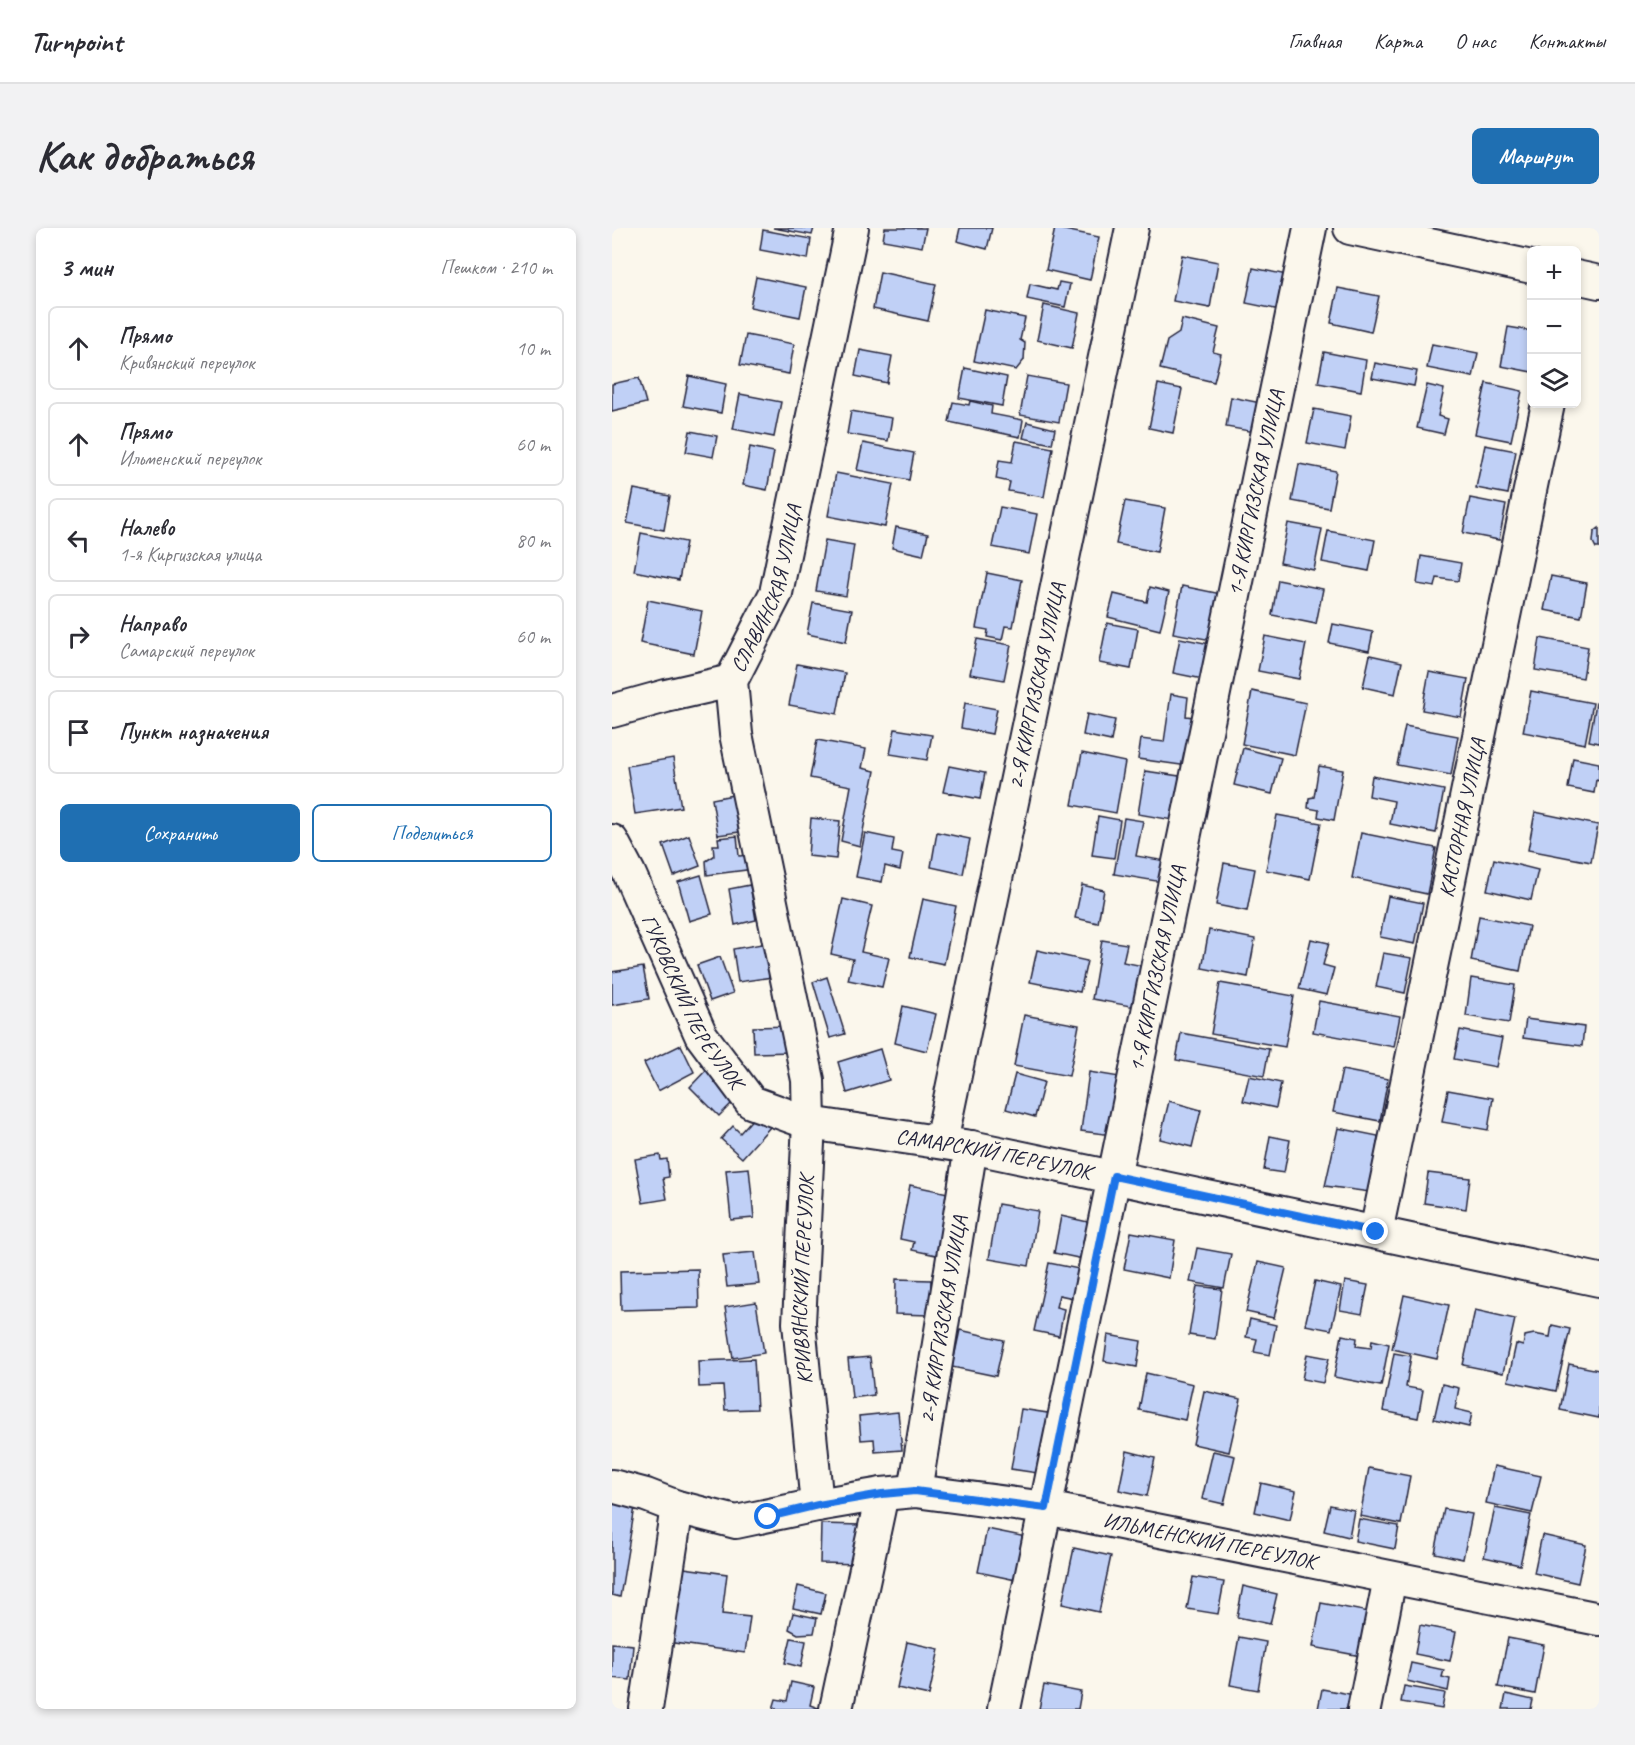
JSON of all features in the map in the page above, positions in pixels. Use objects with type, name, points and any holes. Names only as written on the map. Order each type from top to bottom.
[{"type":"street","name":"СЛАВИНСКАЯ УЛИЦА","points":[[809,1124],[808,1080],[736,734],[731,681],[776,593],[852,228]]},
{"type":"street","name":"2-Я КИРГИЗСКАЯ УЛИЦА","points":[[940,1142],[1132,228]]},
{"type":"street","name":"1-Я КИРГИЗСКАЯ УЛИЦА","points":[[1004,1709],[1311,228]]},
{"type":"street","points":[[1350,228],[1527,266]]},
{"type":"street","points":[[1581,278],[1599,282]]},
{"type":"street","name":"КАСТОРНАЯ УЛИЦА","points":[[1376,1232],[1547,408]]},
{"type":"street","points":[[612,711],[731,681]]},
{"type":"street","name":"ГУКОВСКИЙ ПЕРЕУЛОК","points":[[612,841],[629,873],[701,1035],[751,1101],[809,1124]]},
{"type":"street","name":"САМАРСКИЙ ПЕРЕУЛОК","points":[[809,1124],[971,1147],[1599,1280]]},
{"type":"street","name":"КРИВЯНСКИЙ ПЕРЕУЛОК","points":[[809,1124],[799,1323],[818,1505]]},
{"type":"street","name":"2-Я КИРГИЗСКАЯ УЛИЦА","points":[[915,1491],[971,1147]]},
{"type":"street","points":[[612,1486],[646,1495],[677,1507],[736,1522],[818,1505]]},
{"type":"street","name":"ИЛЬМЕНСКИЙ ПЕРЕУЛОК","points":[[818,1505],[915,1491],[1046,1508],[1599,1619]]},
{"type":"street","points":[[836,1709],[882,1494]]},
{"type":"street","points":[[646,1709],[677,1507]]},
{"type":"street","points":[[1364,1709],[1390,1578]]},
{"type":"building","points":[[773,228],[814,228],[812,235]]},
{"type":"building","points":[[885,228],[926,228],[922,247],[883,240]]},
{"type":"building","points":[[960,228],[992,228],[987,249],[957,241]]},
{"type":"building","points":[[1055,228],[1099,237],[1090,280],[1046,270]]},
{"type":"building","points":[[763,230],[811,239],[808,259],[760,250]]},
{"type":"building","points":[[1182,255],[1218,262],[1210,308],[1173,301]]},
{"type":"building","points":[[1253,268],[1287,275],[1280,310],[1246,303]]},
{"type":"building","points":[[880,272],[936,284],[928,321],[873,309]]},
{"type":"building","points":[[756,277],[806,287],[800,317],[750,307]]},
{"type":"building","points":[[1059,282],[1070,284],[1065,307],[1027,299],[1030,284],[1057,290]]},
{"type":"building","points":[[1338,288],[1379,296],[1371,332],[1331,323]]},
{"type":"building","points":[[1044,305],[1079,313],[1072,348],[1037,340]]},
{"type":"building","points":[[985,310],[1025,318],[1020,340],[1025,343],[1024,360],[1016,370],[974,361]]},
{"type":"building","points":[[1182,319],[1219,328],[1213,352],[1221,354],[1214,382],[1160,369],[1167,341],[1179,333]]},
{"type":"building","points":[[1508,327],[1527,330],[1527,371],[1501,366]]},
{"type":"building","points":[[746,335],[794,344],[789,374],[740,365]]},
{"type":"building","points":[[1432,344],[1478,353],[1473,377],[1427,368]]},
{"type":"building","points":[[860,350],[892,356],[887,383],[855,376]]},
{"type":"building","points":[[1324,352],[1366,360],[1361,391],[1318,383]]},
{"type":"building","points":[[1375,363],[1417,371],[1414,386],[1372,378]]},
{"type":"building","points":[[965,368],[1007,377],[1002,406],[959,398]]},
{"type":"building","points":[[689,376],[726,384],[721,413],[683,406]]},
{"type":"building","points":[[1027,376],[1066,383],[1059,422],[1020,415]]},
{"type":"building","points":[[639,378],[646,403],[612,411],[612,384]]},
{"type":"building","points":[[1486,383],[1522,391],[1511,441],[1475,434]]},
{"type":"building","points":[[1158,384],[1182,389],[1173,433],[1149,428]]},
{"type":"building","points":[[1427,385],[1444,389],[1438,416],[1448,419],[1444,434],[1417,428]]},
{"type":"building","points":[[740,394],[781,402],[774,437],[733,429]]},
{"type":"building","points":[[1231,397],[1261,403],[1255,432],[1226,427]]},
{"type":"building","points":[[970,401],[992,406],[991,414],[1023,420],[1020,437],[949,422],[953,402],[969,405]]},
{"type":"building","points":[[1314,409],[1351,416],[1345,450],[1307,443]]},
{"type":"building","points":[[851,411],[892,418],[888,441],[847,434]]},
{"type":"building","points":[[1027,422],[1055,429],[1052,444],[1023,438]]},
{"type":"building","points":[[690,431],[717,436],[713,457],[686,452]]},
{"type":"building","points":[[1016,441],[1053,448],[1044,497],[1008,491],[1010,482],[996,479],[999,460],[1012,462]]},
{"type":"building","points":[[863,443],[914,453],[909,480],[857,470]]},
{"type":"building","points":[[1485,445],[1516,451],[1508,494],[1476,488]]},
{"type":"building","points":[[750,447],[774,452],[767,490],[743,485]]},
{"type":"building","points":[[1299,464],[1336,471],[1329,508],[1292,501]]},
{"type":"building","points":[[836,473],[893,484],[885,527],[828,516]]},
{"type":"building","points":[[634,489],[670,496],[664,530],[627,523]]},
{"type":"building","points":[[1470,498],[1506,505],[1499,540],[1463,533]]},
{"type":"building","points":[[1125,501],[1165,508],[1157,552],[1116,544]]},
{"type":"building","points":[[1000,507],[1037,514],[1029,554],[992,547]]},
{"type":"building","points":[[1288,523],[1322,529],[1314,570],[1280,563]]},
{"type":"building","points":[[896,527],[928,534],[923,555],[892,548]]},
{"type":"building","points":[[1599,528],[1599,548],[1596,548],[1593,542],[1594,532]]},
{"type":"building","points":[[1328,531],[1375,540],[1369,571],[1322,562]]},
{"type":"building","points":[[641,533],[686,542],[679,580],[634,571]]},
{"type":"building","points":[[825,540],[854,545],[846,596],[816,591]]},
{"type":"building","points":[[1421,556],[1461,563],[1458,581],[1437,578],[1435,587],[1417,584]]},
{"type":"building","points":[[987,573],[1022,580],[1013,627],[1005,626],[1002,640],[987,637],[988,630],[976,628]]},
{"type":"building","points":[[1551,576],[1587,583],[1581,617],[1544,610]]},
{"type":"building","points":[[1278,580],[1323,589],[1316,624],[1272,615]]},
{"type":"building","points":[[1182,586],[1226,595],[1217,641],[1173,633]]},
{"type":"building","points":[[1150,587],[1169,592],[1160,630],[1108,617],[1114,594],[1147,602]]},
{"type":"building","points":[[648,600],[702,611],[694,654],[640,643]]},
{"type":"building","points":[[813,603],[852,610],[846,642],[807,634]]},
{"type":"building","points":[[1107,623],[1138,629],[1131,669],[1099,663]]},
{"type":"building","points":[[1333,624],[1373,632],[1369,651],[1329,643]]},
{"type":"building","points":[[1265,636],[1306,644],[1299,679],[1258,671]]},
{"type":"building","points":[[1180,638],[1215,645],[1208,680],[1173,673]]},
{"type":"building","points":[[1540,638],[1588,647],[1583,678],[1535,670]]},
{"type":"building","points":[[977,639],[1011,645],[1004,680],[970,674]]},
{"type":"building","points":[[1370,655],[1402,662],[1395,694],[1363,687]]},
{"type":"building","points":[[797,664],[845,673],[837,714],[789,705]]},
{"type":"building","points":[[1429,672],[1468,679],[1461,717],[1422,710]]},
{"type":"building","points":[[1252,691],[1306,703],[1295,755],[1242,744]]},
{"type":"building","points":[[1531,691],[1593,703],[1585,744],[1523,732]]},
{"type":"building","points":[[1171,694],[1188,697],[1186,716],[1202,718],[1195,767],[1138,759],[1141,739],[1164,742]]},
{"type":"building","points":[[965,703],[997,709],[992,734],[961,728]]},
{"type":"building","points":[[1596,703],[1599,703],[1599,743],[1589,741]]},
{"type":"building","points":[[1087,714],[1115,720],[1111,741],[1083,735]]},
{"type":"building","points":[[1405,726],[1458,736],[1451,775],[1397,765]]},
{"type":"building","points":[[895,729],[932,735],[927,760],[890,754]]},
{"type":"building","points":[[817,740],[866,749],[862,768],[875,771],[860,846],[841,841],[851,786],[810,778]]},
{"type":"building","points":[[1243,748],[1281,758],[1272,794],[1234,785]]},
{"type":"building","points":[[1082,753],[1125,762],[1116,813],[1072,805]]},
{"type":"building","points":[[673,758],[681,807],[635,814],[627,766]]},
{"type":"building","points":[[1573,758],[1599,763],[1599,781],[1596,780],[1594,793],[1568,788]]},
{"type":"building","points":[[949,766],[985,773],[980,799],[943,792]]},
{"type":"building","points":[[1319,766],[1343,770],[1334,820],[1318,817],[1319,810],[1308,808],[1309,798],[1314,797]]},
{"type":"building","points":[[1145,771],[1186,777],[1178,821],[1138,814]]},
{"type":"building","points":[[1372,776],[1444,790],[1436,833],[1390,824],[1394,801],[1369,796]]},
{"type":"building","points":[[733,795],[739,832],[718,835],[712,799]]},
{"type":"building","points":[[1535,812],[1598,825],[1591,862],[1528,850]]},
{"type":"building","points":[[1277,815],[1321,823],[1310,879],[1266,870]]},
{"type":"building","points":[[1098,816],[1120,820],[1114,858],[1092,855]]},
{"type":"building","points":[[811,818],[840,821],[836,859],[808,856]]},
{"type":"building","points":[[1124,818],[1143,821],[1136,856],[1166,861],[1162,882],[1114,874]]},
{"type":"building","points":[[937,832],[970,839],[963,874],[931,867]]},
{"type":"building","points":[[865,833],[894,839],[892,852],[903,854],[900,870],[885,866],[882,882],[856,877]]},
{"type":"building","points":[[1361,833],[1436,848],[1427,894],[1352,878]]},
{"type":"building","points":[[689,835],[700,866],[674,876],[663,845]]},
{"type":"building","points":[[737,836],[739,856],[752,855],[754,869],[707,875],[706,861],[714,856],[713,845],[719,845],[718,838]]},
{"type":"building","points":[[1494,859],[1538,870],[1531,900],[1487,890]]},
{"type":"building","points":[[1224,863],[1255,869],[1247,911],[1216,905]]},
{"type":"building","points":[[701,875],[712,914],[689,921],[678,882]]},
{"type":"building","points":[[750,885],[756,920],[735,925],[729,889]]},
{"type":"building","points":[[1082,885],[1104,890],[1098,923],[1075,918]]},
{"type":"building","points":[[1388,896],[1423,903],[1415,944],[1380,937]]},
{"type":"building","points":[[843,899],[872,906],[861,952],[889,958],[882,987],[848,980],[853,959],[831,954]]},
{"type":"building","points":[[923,899],[956,906],[944,964],[910,957]]},
{"type":"building","points":[[1479,916],[1529,926],[1520,971],[1471,961]]},
{"type":"building","points":[[1209,930],[1255,939],[1248,977],[1202,968]]},
{"type":"building","points":[[1311,939],[1329,943],[1323,965],[1334,968],[1327,995],[1299,989]]},
{"type":"building","points":[[1102,940],[1127,944],[1123,962],[1148,967],[1141,1008],[1092,999]]},
{"type":"building","points":[[767,943],[772,977],[738,982],[733,949]]},
{"type":"building","points":[[1037,950],[1087,961],[1080,992],[1030,982]]},
{"type":"building","points":[[1383,953],[1412,958],[1405,993],[1376,987]]},
{"type":"building","points":[[720,957],[733,993],[710,1001],[697,965]]},
{"type":"building","points":[[643,967],[649,999],[612,1005],[612,972]]},
{"type":"building","points":[[827,977],[845,1034],[830,1038],[813,982]]},
{"type":"building","points":[[1471,978],[1515,985],[1509,1023],[1466,1016]]},
{"type":"building","points":[[1220,983],[1294,996],[1285,1047],[1211,1034]]},
{"type":"building","points":[[1319,1001],[1400,1016],[1394,1047],[1313,1032]]},
{"type":"building","points":[[903,1006],[936,1014],[927,1051],[895,1043]]},
{"type":"building","points":[[1024,1015],[1079,1025],[1069,1076],[1014,1066]]},
{"type":"building","points":[[1526,1019],[1584,1027],[1582,1046],[1523,1038]]},
{"type":"building","points":[[791,1026],[792,1052],[754,1053],[753,1027]]},
{"type":"building","points":[[1460,1030],[1502,1038],[1496,1067],[1454,1059]]},
{"type":"building","points":[[1181,1033],[1269,1049],[1264,1076],[1176,1060]]},
{"type":"building","points":[[681,1045],[694,1072],[658,1091],[644,1063]]},
{"type":"building","points":[[880,1049],[889,1080],[847,1093],[838,1062]]},
{"type":"building","points":[[708,1068],[737,1098],[719,1116],[690,1087]]},
{"type":"building","points":[[1342,1070],[1388,1079],[1380,1121],[1333,1112]]},
{"type":"building","points":[[1089,1072],[1120,1077],[1112,1135],[1081,1131]]},
{"type":"building","points":[[1015,1074],[1044,1082],[1035,1117],[1006,1109]]},
{"type":"building","points":[[1249,1076],[1281,1083],[1276,1108],[1243,1101]]},
{"type":"building","points":[[1448,1090],[1493,1098],[1488,1130],[1442,1122]]},
{"type":"building","points":[[1169,1101],[1201,1110],[1192,1147],[1160,1139]]},
{"type":"building","points":[[757,1114],[771,1126],[742,1158],[721,1139],[733,1126],[740,1133]]},
{"type":"building","points":[[1338,1128],[1378,1136],[1370,1192],[1325,1186]]},
{"type":"building","points":[[1270,1136],[1290,1140],[1284,1173],[1264,1170]]},
{"type":"building","points":[[660,1155],[661,1160],[667,1159],[669,1177],[663,1178],[667,1199],[643,1203],[635,1159]]},
{"type":"building","points":[[749,1168],[754,1218],[731,1220],[726,1170]]},
{"type":"building","points":[[1428,1173],[1470,1178],[1466,1209],[1424,1203]]},
{"type":"building","points":[[910,1185],[948,1193],[936,1255],[912,1250],[914,1242],[900,1239]]},
{"type":"building","points":[[998,1204],[1038,1211],[1029,1266],[989,1259]]},
{"type":"building","points":[[1061,1216],[1097,1224],[1088,1260],[1054,1253]]},
{"type":"building","points":[[1131,1232],[1175,1240],[1169,1278],[1124,1269]]},
{"type":"building","points":[[1197,1248],[1231,1254],[1224,1288],[1190,1282]]},
{"type":"building","points":[[755,1252],[759,1284],[727,1287],[723,1255]]},
{"type":"building","points":[[1258,1262],[1286,1268],[1274,1318],[1246,1312]]},
{"type":"building","points":[[1049,1263],[1084,1270],[1078,1299],[1059,1295],[1056,1307],[1064,1309],[1059,1336],[1034,1331]]},
{"type":"building","points":[[698,1269],[699,1308],[621,1310],[620,1271]]},
{"type":"building","points":[[896,1279],[931,1280],[930,1315],[895,1314]]},
{"type":"building","points":[[1315,1281],[1341,1287],[1331,1330],[1305,1325]]},
{"type":"building","points":[[1345,1281],[1368,1285],[1362,1314],[1340,1310]]},
{"type":"building","points":[[1197,1286],[1222,1289],[1215,1339],[1189,1335]]},
{"type":"building","points":[[1404,1295],[1449,1305],[1437,1359],[1392,1349]]},
{"type":"building","points":[[756,1302],[764,1353],[733,1358],[725,1307]]},
{"type":"building","points":[[1475,1310],[1515,1319],[1503,1373],[1463,1365]]},
{"type":"building","points":[[1250,1319],[1276,1325],[1270,1355],[1254,1352],[1257,1339],[1246,1337]]},
{"type":"building","points":[[1552,1325],[1570,1329],[1556,1391],[1508,1381],[1516,1344],[1523,1346],[1525,1336],[1534,1334],[1550,1337]]},
{"type":"building","points":[[960,1330],[1004,1340],[996,1376],[952,1367]]},
{"type":"building","points":[[1108,1335],[1141,1341],[1137,1367],[1104,1361]]},
{"type":"building","points":[[1342,1335],[1357,1338],[1356,1346],[1371,1348],[1372,1340],[1389,1344],[1381,1386],[1334,1377]]},
{"type":"building","points":[[1394,1353],[1411,1356],[1406,1387],[1423,1390],[1418,1418],[1383,1411]]},
{"type":"building","points":[[1307,1354],[1329,1358],[1323,1383],[1302,1379]]},
{"type":"building","points":[[870,1357],[874,1395],[852,1398],[848,1359]]},
{"type":"building","points":[[754,1359],[757,1409],[725,1410],[723,1386],[699,1387],[698,1361]]},
{"type":"building","points":[[1569,1364],[1599,1370],[1599,1418],[1560,1410]]},
{"type":"building","points":[[1146,1373],[1193,1384],[1185,1420],[1139,1410]]},
{"type":"building","points":[[1442,1384],[1459,1388],[1455,1409],[1472,1413],[1469,1427],[1434,1419]]},
{"type":"building","points":[[1204,1391],[1241,1399],[1229,1452],[1193,1444]]},
{"type":"building","points":[[1021,1409],[1054,1414],[1044,1474],[1011,1469]]},
{"type":"building","points":[[898,1412],[902,1450],[875,1452],[874,1439],[861,1440],[859,1416]]},
{"type":"building","points":[[1127,1451],[1155,1458],[1147,1496],[1119,1490]]},
{"type":"building","points":[[1213,1451],[1235,1456],[1224,1504],[1202,1499]]},
{"type":"building","points":[[1494,1466],[1541,1476],[1532,1513],[1486,1503]]},
{"type":"building","points":[[1369,1468],[1410,1476],[1401,1524],[1360,1516]]},
{"type":"building","points":[[1261,1483],[1296,1491],[1290,1520],[1255,1512]]},
{"type":"building","points":[[612,1497],[636,1501],[620,1597],[612,1595]]},
{"type":"building","points":[[1330,1505],[1354,1510],[1349,1537],[1324,1531]]},
{"type":"building","points":[[1495,1508],[1531,1515],[1520,1565],[1484,1557]]},
{"type":"building","points":[[1444,1509],[1472,1514],[1463,1559],[1435,1553]]},
{"type":"building","points":[[1359,1519],[1399,1526],[1395,1549],[1355,1541]]},
{"type":"building","points":[[821,1524],[861,1525],[860,1564],[820,1563]]},
{"type":"building","points":[[987,1529],[1026,1537],[1016,1580],[978,1572]]},
{"type":"building","points":[[1542,1535],[1586,1545],[1578,1583],[1534,1573]]},
{"type":"building","points":[[1074,1548],[1111,1556],[1099,1612],[1062,1604]]},
{"type":"building","points":[[677,1567],[727,1574],[722,1614],[750,1617],[745,1653],[667,1642]]},
{"type":"building","points":[[1193,1577],[1224,1582],[1218,1614],[1187,1609]]},
{"type":"building","points":[[798,1586],[826,1593],[821,1614],[793,1608]]},
{"type":"building","points":[[1243,1586],[1277,1594],[1270,1624],[1237,1617]]},
{"type":"building","points":[[1321,1603],[1369,1612],[1361,1656],[1313,1647]]},
{"type":"building","points":[[793,1613],[817,1618],[814,1633],[798,1634],[789,1629]]},
{"type":"building","points":[[1420,1625],[1456,1632],[1450,1661],[1415,1654]]},
{"type":"building","points":[[1239,1637],[1266,1642],[1258,1690],[1230,1685]]},
{"type":"building","points":[[791,1638],[806,1641],[801,1667],[785,1663]]},
{"type":"building","points":[[1508,1638],[1544,1645],[1535,1694],[1498,1687]]},
{"type":"building","points":[[907,1642],[939,1649],[929,1695],[897,1688]]},
{"type":"building","points":[[612,1643],[633,1645],[630,1680],[612,1678]]},
{"type":"building","points":[[1411,1663],[1444,1670],[1442,1677],[1450,1679],[1448,1691],[1407,1681]]},
{"type":"building","points":[[791,1682],[814,1687],[810,1705],[821,1709],[773,1709],[776,1699],[787,1701]]},
{"type":"building","points":[[1044,1685],[1081,1692],[1078,1709],[1039,1709]]},
{"type":"building","points":[[1404,1686],[1445,1693],[1442,1709],[1401,1702]]},
{"type":"building","points":[[1322,1689],[1355,1695],[1353,1709],[1318,1709]]},
{"type":"building","points":[[1506,1694],[1533,1700],[1531,1709],[1503,1709]]},
{"type":"route","points":[[768,1517],[818,1505],[915,1491],[1046,1508],[1114,1176],[1376,1232]]}]
